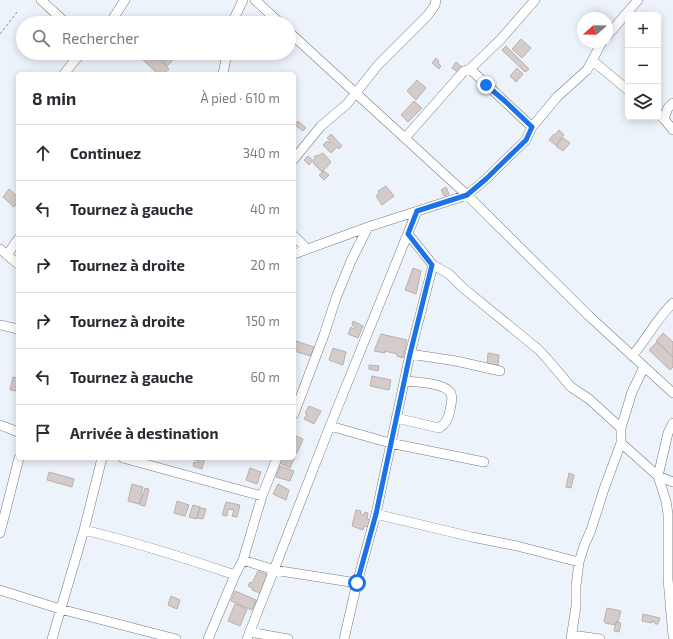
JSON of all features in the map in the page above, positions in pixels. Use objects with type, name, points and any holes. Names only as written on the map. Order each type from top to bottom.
[{"type":"street","points":[[41,0],[58,16]]},
{"type":"street","points":[[115,16],[125,0]]},
{"type":"street","points":[[235,16],[243,0]]},
{"type":"street","points":[[255,0],[272,16]]},
{"type":"street","points":[[296,156],[321,126],[347,104],[378,65],[428,15],[435,5],[436,0]]},
{"type":"street","points":[[405,138],[464,71],[470,69],[501,39],[535,0]]},
{"type":"street","points":[[613,29],[638,0]]},
{"type":"street","points":[[296,38],[467,195],[589,316],[673,393]]},
{"type":"street","points":[[296,253],[368,227],[467,195],[486,179],[526,140],[532,127],[558,97],[587,70],[599,48]]},
{"type":"street","points":[[66,72],[75,60]]},
{"type":"street","points":[[223,72],[226,60]]},
{"type":"street","points":[[593,61],[625,88]]},
{"type":"street","points":[[470,69],[532,127]]},
{"type":"street","points":[[673,103],[661,117],[673,130]]},
{"type":"street","points":[[288,639],[248,636],[330,426],[417,211]]},
{"type":"street","points":[[296,409],[336,298],[351,261],[368,227]]},
{"type":"street","points":[[408,234],[432,265],[449,274],[462,287],[539,350],[571,387],[589,399],[621,428]]},
{"type":"street","points":[[296,238],[307,249]]},
{"type":"street","points":[[16,241],[4,252],[16,262]]},
{"type":"street","points":[[344,639],[357,583],[376,514],[410,354],[432,265]]},
{"type":"street","points":[[632,356],[673,303]]},
{"type":"street","points":[[0,325],[16,329]]},
{"type":"street","points":[[410,354],[456,361],[500,371]]},
{"type":"street","points":[[600,639],[572,637],[579,562],[621,443],[621,428],[632,392],[644,367]]},
{"type":"street","points":[[396,418],[439,428],[444,425],[449,416],[452,401],[449,391],[437,385],[404,381]]},
{"type":"street","points":[[673,423],[668,433],[658,476],[666,501],[668,514],[668,579],[673,636]]},
{"type":"street","points":[[0,425],[16,431]]},
{"type":"street","points":[[330,426],[390,444],[484,462]]},
{"type":"street","points":[[621,443],[658,476],[673,482]]},
{"type":"street","points":[[0,533],[3,507],[18,460]]},
{"type":"street","points":[[52,639],[84,530],[102,460]]},
{"type":"street","points":[[130,460],[262,496]]},
{"type":"street","points":[[208,639],[235,575],[243,560],[262,496],[276,460]]},
{"type":"street","points":[[376,514],[517,546],[579,562]]},
{"type":"street","points":[[84,530],[160,550],[235,575]]},
{"type":"street","points":[[243,560],[274,570],[357,583]]},
{"type":"street","points":[[0,590],[60,609],[176,639]]},
{"type":"path","points":[[0,34],[17,12]]},
{"type":"building","points":[[521,39],[531,48],[522,58],[512,49]]},
{"type":"building","points":[[506,46],[529,69],[525,72],[502,50]]},
{"type":"building","points":[[436,58],[441,66],[439,69],[432,63]]},
{"type":"building","points":[[143,60],[159,60],[169,69],[166,72],[156,72]]},
{"type":"building","points":[[161,60],[171,60],[172,61],[167,66]]},
{"type":"building","points":[[456,62],[463,68],[459,73],[452,68]]},
{"type":"building","points":[[517,68],[523,74],[516,82],[510,76]]},
{"type":"building","points":[[417,80],[426,88],[416,100],[407,91]]},
{"type":"building","points":[[414,101],[422,108],[408,122],[401,115]]},
{"type":"building","points":[[298,121],[306,128],[303,131],[296,126]]},
{"type":"building","points":[[559,130],[564,135],[556,145],[549,140]]},
{"type":"building","points":[[331,134],[342,146],[339,149],[337,147],[331,153],[323,145],[327,141],[329,143],[330,141],[327,138]]},
{"type":"building","points":[[563,138],[570,143],[563,151],[556,146]]},
{"type":"building","points":[[323,153],[331,162],[322,172],[313,163],[316,155],[317,156]]},
{"type":"building","points":[[308,156],[313,160],[309,165],[304,160]]},
{"type":"building","points":[[324,171],[329,175],[324,180],[319,175]]},
{"type":"building","points":[[386,186],[394,196],[382,205],[376,196],[379,193],[378,191]]},
{"type":"building","points":[[446,187],[449,194],[444,196],[441,190]]},
{"type":"building","points":[[9,189],[16,195],[16,204],[14,207],[3,197]]},
{"type":"building","points":[[413,268],[421,271],[416,294],[405,290]]},
{"type":"building","points":[[353,321],[363,326],[358,338],[348,334],[351,327],[354,329],[355,327],[352,325]]},
{"type":"building","points":[[663,333],[673,342],[673,357],[656,341]]},
{"type":"building","points":[[381,334],[407,340],[403,358],[397,356],[397,354],[385,351],[385,353],[374,351]]},
{"type":"building","points":[[296,341],[314,347],[311,356],[296,352]]},
{"type":"building","points":[[657,342],[673,357],[673,367],[670,370],[649,350]]},
{"type":"building","points":[[333,348],[346,352],[343,365],[329,360]]},
{"type":"building","points":[[488,353],[499,355],[498,366],[487,364]]},
{"type":"building","points":[[369,365],[379,366],[378,371],[369,369]]},
{"type":"building","points":[[372,376],[391,380],[389,390],[370,386]]},
{"type":"building","points":[[13,377],[16,378],[16,391],[10,390]]},
{"type":"building","points":[[309,406],[321,411],[314,424],[304,419],[307,414],[305,413]]},
{"type":"building","points":[[296,436],[303,439],[296,453]]},
{"type":"building","points":[[195,460],[204,460],[202,469],[193,466],[194,462],[198,463],[199,461]]},
{"type":"building","points":[[281,460],[293,460],[290,468],[279,463]]},
{"type":"building","points":[[280,466],[294,471],[290,481],[276,477]]},
{"type":"building","points":[[250,468],[261,472],[257,484],[246,480]]},
{"type":"building","points":[[49,472],[74,479],[72,487],[47,480]]},
{"type":"building","points":[[569,473],[574,475],[571,488],[566,487]]},
{"type":"building","points":[[132,484],[143,487],[141,495],[143,495],[139,504],[128,501]]},
{"type":"building","points":[[278,484],[289,490],[286,500],[273,494]]},
{"type":"building","points":[[145,488],[149,489],[145,506],[140,505]]},
{"type":"building","points":[[177,501],[189,505],[185,516],[174,513]]},
{"type":"building","points":[[226,502],[240,505],[237,517],[232,516],[234,510],[228,509],[227,516],[222,515]]},
{"type":"building","points":[[193,505],[200,507],[196,519],[189,517]]},
{"type":"building","points":[[200,508],[206,509],[203,519],[197,518]]},
{"type":"building","points":[[356,510],[361,511],[360,514],[364,515],[365,512],[368,513],[367,519],[370,520],[369,527],[364,526],[363,530],[352,526]]},
{"type":"building","points":[[258,571],[270,576],[263,594],[252,590],[253,588],[248,586],[250,582],[252,583]]},
{"type":"building","points":[[235,591],[256,600],[252,610],[231,601]]},
{"type":"building","points":[[171,596],[180,600],[177,609],[168,605]]},
{"type":"building","points":[[235,604],[247,609],[240,626],[228,621]]},
{"type":"building","points":[[607,608],[621,611],[616,625],[605,623],[604,621]]},
{"type":"building","points":[[643,614],[660,618],[658,624],[655,624],[655,622],[652,621],[652,623],[642,621]]},
{"type":"building","points":[[616,622],[621,623],[619,632],[614,631]]},
{"type":"route","points":[[357,583],[376,514],[410,354],[432,265],[420,247],[408,234],[417,211],[467,195],[486,179],[526,140],[532,127],[486,85]]}]
